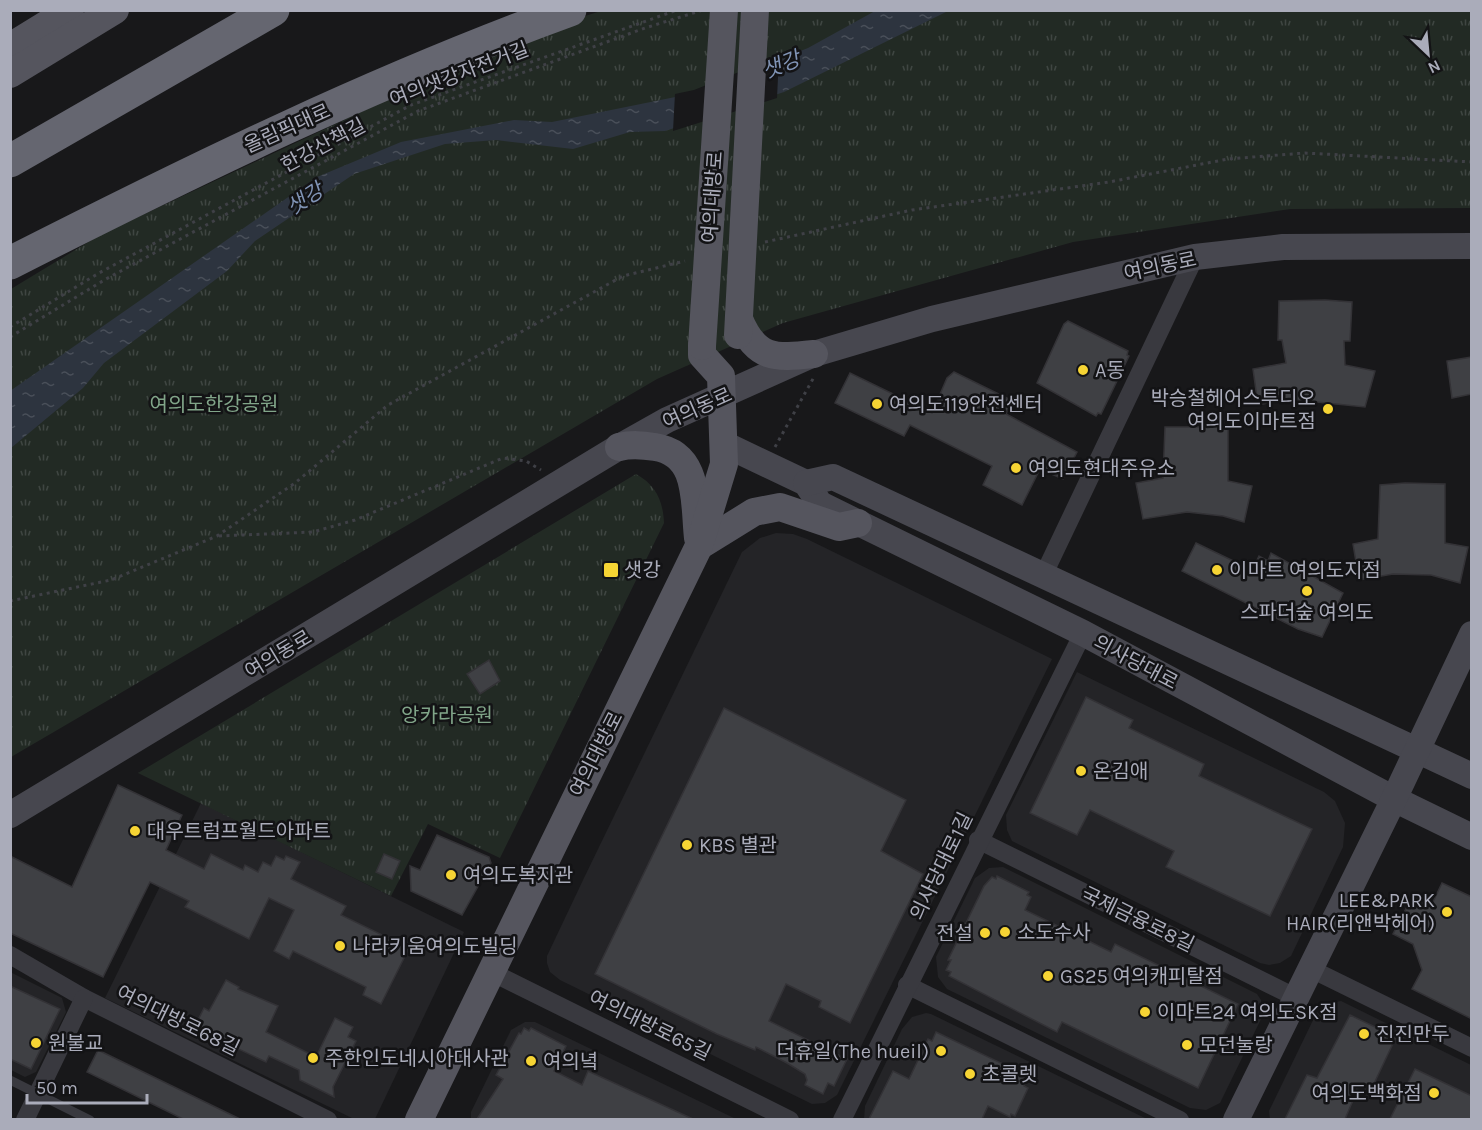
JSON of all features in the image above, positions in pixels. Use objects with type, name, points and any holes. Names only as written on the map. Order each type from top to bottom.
[{"type":"highway","points":[[10,160],[273,10]]},
{"type":"highway","name":"올림픽대로","points":[[10,263],[194,170],[465,48],[570,10]]},
{"type":"main road","points":[[10,47],[70,10]]},
{"type":"main road","points":[[10,74],[115,10]]},
{"type":"main road","name":"여의대방로","points":[[722,386],[702,355],[702,346],[724,10]]},
{"type":"main road","name":"여의대방로","points":[[419,1119],[699,546],[722,478],[724,444],[722,386],[737,354],[741,329],[755,10]]},
{"type":"main road","name":"여의동로","points":[[10,815],[722,386],[816,362],[932,319],[1195,257],[1283,248],[1472,246]]},
{"type":"main road","points":[[741,329],[762,350],[777,357],[816,362]]},
{"type":"main road","points":[[619,447],[633,444],[670,450],[683,460],[692,488],[699,546],[754,512],[780,507],[839,527],[858,523]]},
{"type":"main road","name":"의사당대로","points":[[724,444],[806,483],[820,504],[1083,633],[1394,799],[1472,837]]},
{"type":"main road","name":"의사당대로","points":[[806,483],[833,477],[1472,776]]},
{"type":"main road","points":[[1236,1119],[1394,799],[1472,634]]},
{"type":"street","points":[[1044,574],[1195,257]]},
{"type":"street","name":"의사당대로1길","points":[[842,1119],[978,840],[1083,633]]},
{"type":"street","name":"국제금융로8길","points":[[978,840],[1297,998]]},
{"type":"street","name":"여의대방로68길","points":[[10,955],[84,998],[328,1119]]},
{"type":"street","points":[[1311,969],[1472,1048]]},
{"type":"street","name":"여의대방로65길","points":[[490,972],[790,1119]]},
{"type":"street","points":[[907,985],[1180,1119]]},
{"type":"street","points":[[25,1119],[84,998]]},
{"type":"lane","points":[[10,1080],[90,1119]]},
{"type":"path","name":"여의샛강자전거길","points":[[10,327],[99,273],[411,105],[677,10]]},
{"type":"path","name":"한강산책길","points":[[10,337],[106,279],[418,111],[645,28],[703,10]]},
{"type":"path","points":[[767,464],[816,362]]},
{"type":"path","points":[[217,536],[314,532],[355,520],[503,458],[526,461],[560,482]]},
{"type":"shaded area","points":[[776,533],[793,534],[807,539],[1052,659],[837,1095],[825,1103],[812,1104],[560,980],[550,972],[547,963],[547,956],[584,878],[742,552],[760,538]]},
{"type":"shaded area","points":[[1077,672],[1324,792],[1335,801],[1345,823],[1343,847],[1291,956],[1280,963],[1269,965],[1260,963],[1012,841],[1007,830],[1006,815]]},
{"type":"shaded area","points":[[201,803],[464,932],[375,1119],[354,1119],[105,998]]},
{"type":"shaded area","points":[[1003,867],[1257,994],[1261,1000],[1261,1019],[1220,1103],[1206,1110],[1190,1108],[947,989],[938,977],[936,957],[975,878],[989,868]]},
{"type":"shaded area","points":[[10,972],[62,998],[66,1012],[36,1072],[25,1077],[11,1070]]},
{"type":"shaded area","points":[[1341,1001],[1471,1065],[1471,1119],[1270,1120],[1269,1111],[1316,1014],[1326,1004]]},
{"type":"shaded area","points":[[926,1013],[1147,1119],[864,1120],[865,1106],[902,1029],[912,1017]]},
{"type":"shaded area","points":[[525,1022],[535,1022],[736,1119],[471,1120],[471,1112],[511,1030]]},
{"type":"green space","name":"여의도한강공원","points":[[601,11],[1471,11],[1471,208],[1290,209],[1073,242],[783,323],[657,379],[11,757],[11,289],[100,235],[522,36]]},
{"type":"green space","name":"앙카라공원","points":[[636,474],[649,483],[657,494],[664,523],[500,858],[428,824],[391,896],[138,773]]},
{"type":"water","points":[[875,11],[948,11],[784,92],[665,131],[630,132],[573,149],[496,140],[445,144],[354,174],[255,241],[227,271],[104,363],[83,388],[11,448],[10,391],[317,177],[401,142],[514,120],[552,122],[695,93],[808,48]]},
{"type":"pier","points":[[779,56],[777,98],[673,131],[675,94],[694,90]]},
{"type":"building","points":[[1279,301],[1352,302],[1350,341],[1344,341],[1345,365],[1375,371],[1365,407],[1287,399],[1258,405],[1253,369],[1286,363],[1282,340],[1278,340]]},
{"type":"building","name":"A동","points":[[1068,321],[1128,351],[1129,356],[1101,414],[1098,413],[1096,416],[1037,383],[1064,324]]},
{"type":"building","points":[[1472,357],[1472,394],[1452,398],[1447,361]]},
{"type":"building","points":[[954,372],[1009,399],[1007,402],[1011,404],[1006,414],[1077,452],[1063,479],[1040,469],[1022,505],[983,485],[992,466],[910,425],[904,436],[835,403],[850,373],[932,413],[947,378]]},
{"type":"building","points":[[1203,425],[1228,427],[1228,481],[1252,486],[1244,522],[1223,516],[1187,512],[1143,519],[1136,483],[1163,478],[1165,427],[1203,427]]},
{"type":"building","points":[[1445,484],[1445,543],[1468,547],[1460,583],[1431,575],[1393,574],[1359,580],[1353,544],[1378,539],[1380,485]]},
{"type":"building","points":[[1196,543],[1252,570],[1259,556],[1268,561],[1271,553],[1343,593],[1322,637],[1298,629],[1182,571]]},
{"type":"building","points":[[489,660],[500,681],[480,694],[467,674]]},
{"type":"building","points":[[1086,697],[1133,720],[1129,728],[1204,764],[1199,776],[1312,829],[1270,916],[1166,867],[1174,851],[1090,810],[1077,835],[1030,813]]},
{"type":"building","points":[[724,708],[906,800],[881,851],[923,874],[850,1023],[819,1007],[821,1001],[786,984],[769,1021],[847,1059],[834,1086],[828,1083],[823,1094],[805,1085],[807,1080],[805,1074],[787,1063],[756,1047],[755,1050],[717,1034],[595,974]]},
{"type":"building","points":[[118,785],[182,815],[166,850],[204,869],[211,854],[243,870],[245,865],[258,872],[263,862],[271,866],[276,856],[284,860],[286,856],[300,862],[291,879],[346,906],[341,915],[409,948],[381,1004],[363,995],[366,987],[293,951],[289,959],[274,951],[294,910],[269,898],[249,939],[185,907],[189,901],[150,882],[103,977],[10,933],[10,856],[72,887]]},
{"type":"building","name":"여의도복지관","points":[[437,835],[489,857],[491,863],[462,915],[411,891],[410,866],[420,870]]},
{"type":"building","points":[[384,854],[400,861],[392,879],[376,872]]},
{"type":"building","points":[[997,876],[1029,892],[1027,895],[1031,897],[1025,910],[1111,952],[1115,944],[1238,1004],[1198,1088],[1062,1022],[1057,1032],[949,976],[951,972],[946,970],[951,960],[948,960],[984,886],[992,877],[996,879]]},
{"type":"building","points":[[1442,883],[1472,897],[1472,1019],[1412,989],[1422,970],[1413,944],[1393,934],[1414,893],[1432,904]]},
{"type":"building","points":[[226,980],[239,987],[238,989],[278,1006],[266,1032],[316,1057],[335,1018],[353,1027],[348,1037],[356,1041],[333,1087],[334,1097],[300,1080],[299,1070],[269,1056],[266,1062],[194,1028],[204,1008],[209,1011]]},
{"type":"building","points":[[10,986],[60,1009],[31,1069],[10,1059]]},
{"type":"building","points":[[1350,1015],[1396,1037],[1371,1090],[1360,1084],[1345,1119],[1285,1119],[1307,1075],[1317,1078]]},
{"type":"building","points":[[524,1028],[529,1031],[531,1028],[566,1046],[554,1071],[582,1085],[588,1071],[693,1119],[477,1119],[503,1079],[496,1075]]},
{"type":"building","points":[[936,1032],[1028,1076],[1024,1086],[1028,1088],[1015,1116],[1011,1114],[1010,1117],[988,1106],[982,1119],[869,1119],[893,1071],[909,1079],[928,1039],[932,1041]]},
{"type":"building","points":[[98,1050],[240,1119],[183,1119],[87,1072]]},
{"type":"building","name":"여의도백화점","points":[[1415,1069],[1472,1096],[1472,1119],[1390,1119]]},
{"type":"place","name":"A동","points":[[1083,370]]},
{"type":"place","name":"여의도119안전센터","points":[[877,404]]},
{"type":"place","name":"박승철헤어스투디오 여의도이마트점","points":[[1328,409]]},
{"type":"place","name":"여의도현대주유소","points":[[1016,468]]},
{"type":"place","name":"샛강","points":[[611,570]]},
{"type":"place","name":"이마트 여의도지점","points":[[1217,570]]},
{"type":"place","name":"스파더숲 여의도","points":[[1307,591]]},
{"type":"place","name":"온김애","points":[[1081,771]]},
{"type":"place","name":"대우트럼프월드아파트","points":[[135,831]]},
{"type":"place","name":"KBS 별관","points":[[687,845]]},
{"type":"place","name":"여의도복지관","points":[[451,875]]},
{"type":"place","name":"LEE&PARK HAIR(리앤박헤어)","points":[[1447,912]]},
{"type":"place","name":"소도수사","points":[[1005,932]]},
{"type":"place","name":"전설","points":[[985,933]]},
{"type":"place","name":"나라키움여의도빌딩","points":[[340,946]]},
{"type":"place","name":"GS25 여의캐피탈점","points":[[1048,976]]},
{"type":"place","name":"이마트24 여의도SK점","points":[[1145,1012]]},
{"type":"place","name":"진진만두","points":[[1364,1034]]},
{"type":"place","name":"원불교","points":[[36,1043]]},
{"type":"place","name":"모던눌랑","points":[[1187,1045]]},
{"type":"place","name":"더휴일(The hueil)","points":[[941,1051]]},
{"type":"place","name":"주한인도네시아대사관","points":[[313,1058]]},
{"type":"place","name":"여의녘","points":[[531,1061]]},
{"type":"place","name":"초콜렛","points":[[970,1074]]},
{"type":"place","name":"여의도백화점","points":[[1434,1093]]}]
